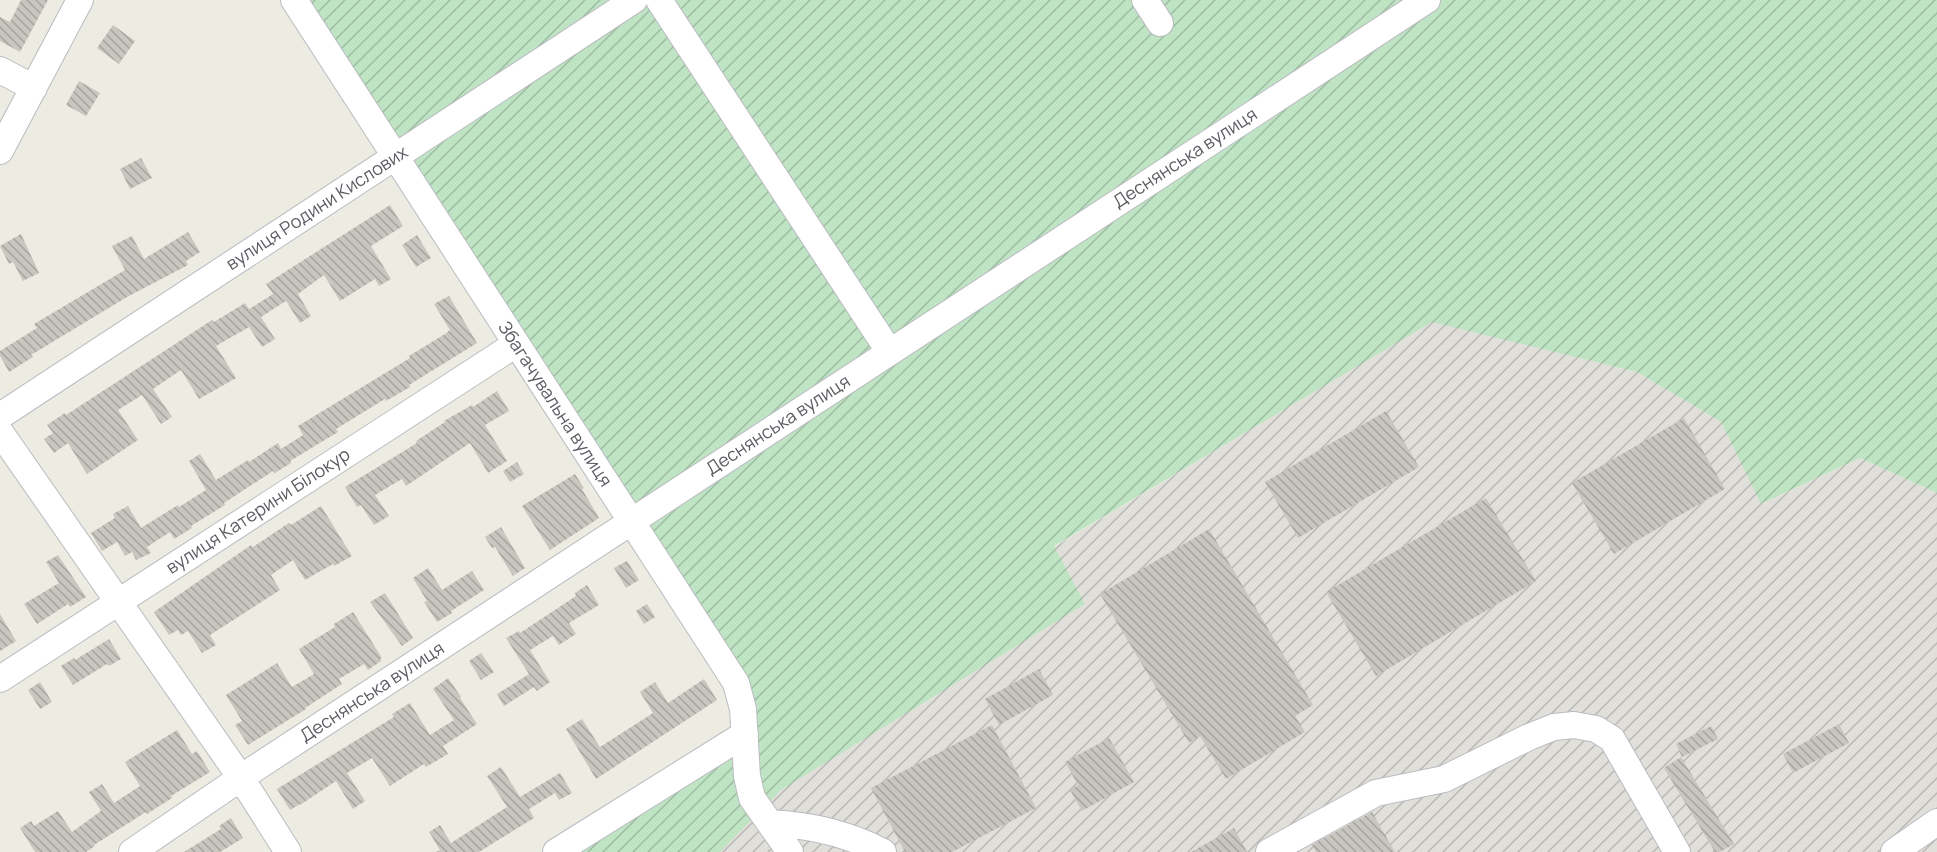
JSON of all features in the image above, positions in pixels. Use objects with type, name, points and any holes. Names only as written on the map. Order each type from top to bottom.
[{"type":"street","points":[[0,152],[80,0]]},
{"type":"street","name":"Збагачувальна вулиця","points":[[294,0],[736,682],[743,709],[747,776],[752,798],[790,852]]},
{"type":"street","name":"вулиця Родини Кислових","points":[[0,416],[633,0]]},
{"type":"street","points":[[659,0],[890,351]]},
{"type":"street","points":[[1145,0],[1160,23]]},
{"type":"street","name":"Деснянська вулиця","points":[[132,852],[890,351],[1427,0]]},
{"type":"street","points":[[0,70],[34,88]]},
{"type":"street","name":"вулиця Катерини Білокур","points":[[0,679],[516,344]]},
{"type":"street","points":[[0,432],[241,778],[288,852]]},
{"type":"street","points":[[1269,852],[1376,793],[1444,779],[1529,737],[1554,728],[1574,725],[1596,729],[1612,739],[1677,852]]},
{"type":"street","points":[[556,852],[745,734]]},
{"type":"street","points":[[1894,852],[1937,822]]},
{"type":"street","points":[[770,823],[795,824],[843,834],[883,852]]},
{"type":"shaded area","points":[[1432,321],[1637,372],[1721,422],[1762,504],[1860,458],[1937,493],[1937,852],[717,852],[772,795],[1084,604],[1054,547]]},
{"type":"green space","points":[[294,0],[1937,0],[1937,493],[1860,458],[1761,504],[1721,422],[1637,372],[1432,322],[1054,546],[1085,604],[781,790],[720,852],[556,852],[744,734],[743,709]]},
{"type":"building","points":[[21,0],[48,0],[20,52],[0,41],[0,17],[10,22]]},
{"type":"building","points":[[113,25],[135,41],[119,64],[97,48]]},
{"type":"building","points":[[79,81],[100,93],[86,116],[66,105]]},
{"type":"building","points":[[141,158],[152,178],[130,189],[120,169]]},
{"type":"building","points":[[390,205],[403,226],[371,246],[391,279],[379,286],[375,279],[340,301],[324,275],[298,294],[311,316],[300,323],[286,301],[261,317],[275,339],[262,347],[249,327],[216,346],[236,378],[199,399],[181,370],[153,389],[172,417],[161,424],[142,395],[118,410],[138,440],[87,474],[68,443],[54,453],[44,439],[53,433],[47,425],[212,320],[214,322],[245,303],[249,309],[273,294],[266,284]]},
{"type":"building","points":[[188,232],[200,252],[186,261],[188,265],[127,297],[31,355],[33,357],[9,372],[0,356],[0,351],[37,328],[34,324],[125,270],[112,246],[132,236],[144,259]]},
{"type":"building","points":[[21,234],[39,273],[23,281],[13,262],[9,264],[0,246]]},
{"type":"building","points":[[417,235],[431,258],[416,267],[402,245]]},
{"type":"building","points":[[449,296],[477,343],[409,385],[410,387],[386,401],[385,399],[336,429],[338,432],[224,503],[225,505],[191,526],[192,528],[174,539],[170,532],[147,547],[151,553],[136,560],[132,552],[125,556],[117,542],[102,551],[91,533],[115,518],[113,514],[128,506],[141,528],[206,490],[189,461],[200,454],[216,480],[278,443],[281,449],[303,435],[298,426],[445,334],[450,330],[434,304]]},
{"type":"building","points":[[497,391],[509,411],[485,425],[507,461],[488,473],[470,443],[406,486],[402,479],[375,495],[389,516],[374,525],[361,505],[357,507],[345,487],[417,443],[416,441],[444,421],[472,405],[473,407]]},
{"type":"building","points":[[1386,411],[1419,467],[1298,538],[1265,482]]},
{"type":"building","points":[[1684,418],[1725,489],[1614,554],[1572,483]]},
{"type":"building","points":[[517,462],[524,474],[510,482],[503,471]]},
{"type":"building","points":[[575,474],[599,518],[550,550],[522,506]]},
{"type":"building","points":[[1486,498],[1536,581],[1376,676],[1326,592]]},
{"type":"building","points":[[321,506],[352,556],[305,580],[293,560],[271,575],[280,590],[210,635],[216,645],[202,653],[188,631],[181,635],[178,630],[169,635],[154,612],[251,545],[253,547],[289,523],[291,525]]},
{"type":"building","points":[[501,527],[525,568],[513,576],[495,547],[492,548],[485,537]]},
{"type":"building","points":[[1209,529],[1313,705],[1295,716],[1305,732],[1226,779],[1200,736],[1189,743],[1100,594]]},
{"type":"building","points":[[58,555],[86,597],[70,607],[68,604],[37,624],[24,604],[59,583],[46,562]]},
{"type":"building","points":[[627,561],[639,580],[626,588],[614,568]]},
{"type":"building","points":[[428,568],[442,590],[472,571],[484,590],[437,622],[424,602],[427,601],[413,578]]},
{"type":"building","points":[[587,585],[599,605],[569,623],[576,634],[559,645],[553,636],[530,650],[550,682],[537,691],[534,687],[504,706],[497,694],[529,674],[506,638],[519,631],[520,633],[576,596],[575,593]]},
{"type":"building","points":[[385,593],[413,638],[402,646],[370,602]]},
{"type":"building","points":[[647,604],[655,617],[644,624],[636,611]]},
{"type":"building","points":[[353,612],[382,658],[381,661],[368,670],[364,664],[339,679],[342,684],[248,745],[235,725],[242,721],[226,695],[277,663],[292,687],[314,674],[299,649],[335,627],[334,624]]},
{"type":"building","points":[[0,614],[16,641],[0,651]]},
{"type":"building","points":[[109,639],[121,659],[109,666],[107,664],[73,685],[61,666]]},
{"type":"building","points":[[481,653],[494,672],[481,680],[469,661]]},
{"type":"building","points":[[1039,669],[1053,695],[999,725],[985,699]]},
{"type":"building","points":[[448,678],[477,724],[443,746],[448,754],[426,767],[424,764],[390,786],[372,758],[347,773],[365,801],[353,809],[336,781],[290,810],[277,789],[394,717],[392,714],[410,703],[430,735],[454,720],[433,689]]},
{"type":"building","points":[[704,679],[717,700],[596,779],[566,729],[582,719],[600,747],[653,713],[640,692],[655,682],[668,703]]},
{"type":"building","points":[[40,682],[52,702],[40,709],[28,690]]},
{"type":"building","points":[[1839,724],[1849,743],[1793,773],[1783,754]]},
{"type":"building","points":[[992,725],[1036,808],[952,852],[905,852],[871,788]]},
{"type":"building","points":[[1711,726],[1718,739],[1682,757],[1676,744]]},
{"type":"building","points":[[177,730],[192,754],[197,751],[210,772],[86,852],[35,852],[20,828],[31,821],[34,826],[58,811],[72,832],[101,811],[89,792],[102,784],[114,803],[140,786],[125,762]]},
{"type":"building","points":[[1109,738],[1134,782],[1082,811],[1070,790],[1078,785],[1065,762]]},
{"type":"building","points":[[1681,757],[1734,844],[1720,852],[1715,852],[1664,768]]},
{"type":"building","points":[[501,767],[520,797],[560,773],[572,793],[559,800],[555,793],[529,809],[534,818],[479,852],[436,852],[440,850],[429,832],[440,825],[451,843],[507,807],[487,776]]},
{"type":"building","points":[[1372,812],[1395,852],[1316,852],[1312,845]]},
{"type":"building","points":[[231,818],[243,838],[220,852],[184,852],[221,829],[219,826]]},
{"type":"building","points":[[1234,828],[1247,852],[1191,852]]}]
